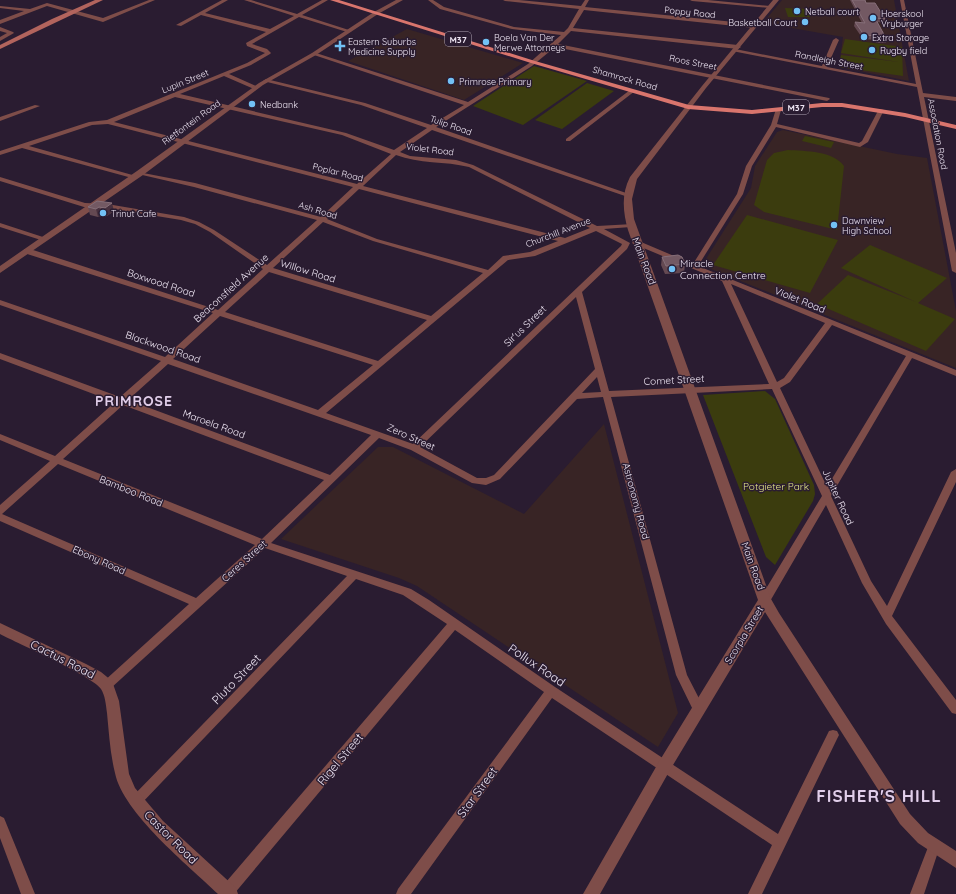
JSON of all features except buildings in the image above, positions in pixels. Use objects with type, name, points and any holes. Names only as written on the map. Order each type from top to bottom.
[{"type":"main road","points":[[0,48],[92,0]]},
{"type":"main road","points":[[3,40],[100,0]]},
{"type":"main road","name":"Shamrock Road","points":[[333,0],[533,62],[688,107],[726,111],[778,110],[831,105],[881,110],[956,126]]},
{"type":"street","points":[[0,22],[15,18],[46,4],[103,20],[153,0]]},
{"type":"street","points":[[180,25],[226,0]]},
{"type":"street","points":[[246,0],[349,31]]},
{"type":"street","name":"Lupin Street","points":[[0,153],[91,123],[108,122],[249,64],[268,54],[265,50],[249,44],[326,0]]},
{"type":"street","name":"Rietfontein Road","points":[[0,270],[137,175],[181,141],[266,81],[314,54],[376,13],[400,0]]},
{"type":"street","points":[[430,0],[442,8],[514,28],[565,34]]},
{"type":"street","name":"Poppy Road","points":[[506,0],[580,10],[754,26]]},
{"type":"street","name":"Beaconsfield Avenue","points":[[0,511],[122,402],[394,153],[430,127],[506,81],[554,45],[570,29],[586,0]]},
{"type":"street","points":[[692,0],[770,7]]},
{"type":"street","points":[[631,225],[628,212],[627,195],[633,179],[688,107],[776,0]]},
{"type":"street","name":"Association Road","points":[[902,0],[922,95],[924,119],[956,271]]},
{"type":"street","points":[[0,7],[30,10]]},
{"type":"street","points":[[201,14],[270,31]]},
{"type":"street","points":[[0,29],[11,32],[3,40]]},
{"type":"street","name":"Randleigh Street","points":[[570,29],[737,49],[824,68],[919,86]]},
{"type":"street","points":[[824,68],[836,40]]},
{"type":"street","name":"Roos Street","points":[[554,45],[714,75],[827,99]]},
{"type":"street","points":[[314,54],[467,104]]},
{"type":"street","points":[[224,74],[256,88]]},
{"type":"street","name":"Tulip Road","points":[[266,81],[349,100],[627,195]]},
{"type":"street","points":[[568,140],[632,91]]},
{"type":"street","name":"Violet Road","points":[[175,95],[344,134],[394,153],[416,159],[452,161],[471,166],[596,228]]},
{"type":"street","points":[[922,95],[956,99]]},
{"type":"street","points":[[0,118],[37,106]]},
{"type":"street","points":[[694,267],[740,194],[749,166],[774,125],[778,110]]},
{"type":"street","points":[[774,125],[860,145],[865,142],[881,110]]},
{"type":"street","name":"Poplar Road","points":[[108,122],[564,240]]},
{"type":"street","name":"Ash Road","points":[[23,146],[137,175],[195,185],[322,219],[375,240],[488,272]]},
{"type":"street","name":"Willow Road","points":[[0,179],[84,204],[173,217],[197,224],[212,231],[268,269],[432,319]]},
{"type":"street","points":[[0,225],[44,239]]},
{"type":"street","name":"Churchill Avenue","points":[[319,414],[506,258],[532,254],[596,228],[631,225]]},
{"type":"street","name":"Main Road","points":[[631,225],[765,600],[787,638],[906,819],[915,831],[934,846],[956,860]]},
{"type":"street","name":"Sir'us Street","points":[[414,448],[626,244],[596,228]]},
{"type":"street","name":"Violet Road","points":[[638,244],[660,250],[725,280],[956,373]]},
{"type":"street","name":"Boxwood Road","points":[[27,251],[379,364]]},
{"type":"street","name":"Jupiter Road","points":[[725,280],[867,583],[887,616],[956,709]]},
{"type":"street","name":"Astronomy Road","points":[[578,291],[682,675],[700,710]]},
{"type":"street","name":"Blackwood Road","points":[[0,302],[319,414]]},
{"type":"street","points":[[776,386],[787,380],[830,322]]},
{"type":"street","name":"Scorpia Street","points":[[591,894],[665,765],[700,710],[910,355]]},
{"type":"street","name":"Maroela Road","points":[[0,356],[331,479]]},
{"type":"street","points":[[574,396],[599,370]]},
{"type":"street","name":"Comet Street","points":[[574,396],[690,389],[776,386]]},
{"type":"street","name":"Zero Street","points":[[319,414],[414,448],[475,481],[482,482],[492,480],[500,474],[574,396]]},
{"type":"street","name":"Ceres Street","points":[[107,685],[263,544],[378,434]]},
{"type":"street","name":"Bamboo Road","points":[[0,437],[263,544]]},
{"type":"street","points":[[887,616],[956,472]]},
{"type":"street","name":"Ebony Road","points":[[0,517],[198,603]]},
{"type":"street","name":"Pollux Road","points":[[263,544],[407,592],[551,691],[665,765],[779,842]]},
{"type":"street","name":"Pluto Street","points":[[136,801],[355,574]]},
{"type":"street","name":"Rigel Street","points":[[227,893],[454,624]]},
{"type":"street","name":"Cactus Road","points":[[0,628],[81,668],[96,676],[107,685]]},
{"type":"street","name":"Castor Road","points":[[107,685],[112,701],[122,774],[126,785],[136,801],[158,826],[227,893]]},
{"type":"street","name":"Star Street","points":[[403,894],[551,691]]},
{"type":"street","points":[[755,894],[779,842],[833,735]]},
{"type":"street","points":[[0,822],[28,894]]},
{"type":"street","points":[[917,894],[934,846]]},
{"type":"shaded area","name":"Hoerskool Vryburger","points":[[782,0],[894,0],[909,81],[839,67],[843,37],[763,23]]},
{"type":"shaded area","name":"Primrose Primary","points":[[407,29],[523,63],[464,100],[348,61]]},
{"type":"shaded area","name":"Dawnview High School","points":[[783,130],[897,154],[927,158],[956,311],[956,368],[706,267],[704,262],[751,188],[755,166],[777,132]]},
{"type":"shaded area","points":[[604,424],[678,713],[658,747],[417,586],[399,578],[281,539],[378,447],[393,447],[524,514]]},
{"type":"green space","points":[[785,8],[808,9],[810,17],[788,17]]},
{"type":"green space","points":[[845,39],[902,47],[903,76],[839,67],[841,55],[899,62],[841,53]]},
{"type":"green space","points":[[534,66],[587,81],[523,125],[473,106]]},
{"type":"green space","points":[[587,83],[614,91],[562,129],[535,120]]},
{"type":"green space","points":[[805,136],[834,142],[831,148],[802,141]]},
{"type":"green space","points":[[788,150],[819,153],[833,157],[844,166],[837,230],[764,212],[754,205],[767,160],[774,153]]},
{"type":"green space","points":[[747,215],[838,240],[810,293],[713,265]]},
{"type":"green space","points":[[870,245],[947,278],[918,303],[955,319],[926,351],[817,304],[848,275],[916,302],[841,268]]},
{"type":"green space","name":"Potgieter Park","points":[[765,391],[775,399],[814,485],[815,494],[813,501],[775,565],[766,557],[703,395]]},
{"type":"place","name":"Netball court","points":[[797,11]]},
{"type":"place","name":"Hoerskool Vryburger","points":[[873,18]]},
{"type":"place","name":"Basketball Court","points":[[805,22]]},
{"type":"place","name":"Extra Storage","points":[[864,37]]},
{"type":"place","name":"Boela Van Der Merwe Attorneys","points":[[486,42]]},
{"type":"place","name":"Eastern Suburbs Medicine Supply","points":[[340,46]]},
{"type":"place","name":"Rugby field","points":[[872,50]]},
{"type":"place","name":"Primrose Primary","points":[[451,81]]},
{"type":"place","name":"Nedbank","points":[[252,104]]},
{"type":"place","name":"Trinut Cafe","points":[[103,213]]},
{"type":"place","name":"Dawnview High School","points":[[834,225]]},
{"type":"place","name":"Miracle Connection Centre","points":[[672,269]]},
{"type":"district","name":"PRIMROSE","points":[[134,401]]},
{"type":"district","name":"FISHER'S HILL","points":[[879,795]]}]
